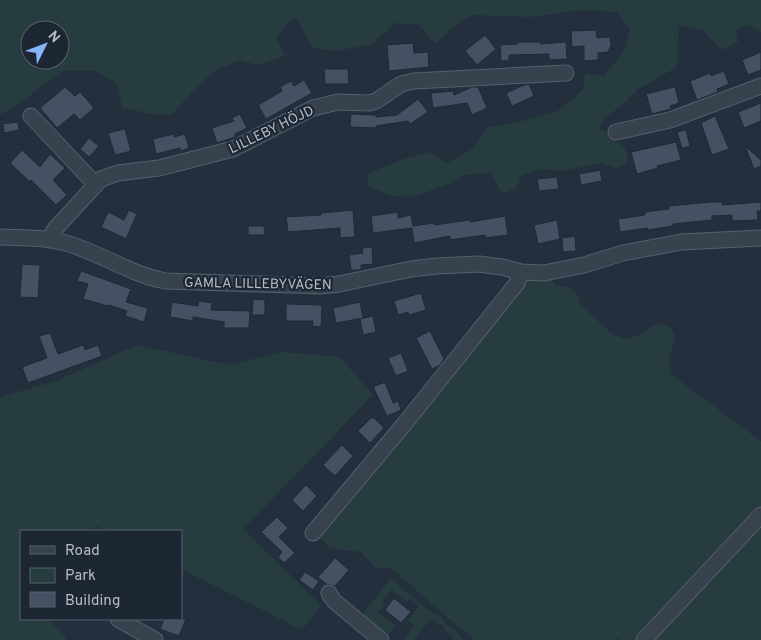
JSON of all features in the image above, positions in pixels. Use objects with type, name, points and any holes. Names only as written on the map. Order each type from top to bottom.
[{"type":"street","name":"LILLEBY HÖJD","points":[[49,240],[55,229],[106,176],[118,172],[159,168],[233,149],[313,108],[338,102],[369,104],[401,84],[414,81],[566,74]]},
{"type":"street","points":[[616,132],[670,120],[761,86]]},
{"type":"street","points":[[32,116],[96,185]]},
{"type":"street","name":"GAMLA LILLEBYVÄGEN","points":[[1,238],[49,240],[79,247],[142,274],[166,281],[329,286],[422,267],[479,264],[521,272],[544,273],[623,253],[681,242],[761,238]]},
{"type":"street","points":[[314,533],[517,284],[521,272]]},
{"type":"street","points":[[644,640],[761,515]]},
{"type":"street","points":[[328,593],[334,601],[381,640]]},
{"type":"street","points":[[120,620],[155,640]]},
{"type":"green space","points":[[0,0],[761,0],[761,32],[748,25],[735,30],[738,42],[722,50],[703,30],[679,25],[677,67],[638,89],[619,108],[606,116],[599,127],[624,147],[628,156],[626,164],[616,168],[601,163],[561,171],[543,169],[520,176],[517,188],[502,194],[491,173],[463,175],[449,184],[413,197],[392,196],[367,186],[369,173],[404,159],[431,152],[447,163],[473,149],[488,127],[515,123],[558,111],[583,90],[585,74],[604,76],[625,50],[630,29],[617,12],[580,10],[530,17],[475,15],[461,21],[435,44],[419,25],[395,23],[372,44],[336,51],[313,48],[296,18],[286,25],[276,37],[285,56],[258,65],[240,60],[214,71],[171,115],[152,114],[123,108],[117,84],[93,70],[63,71],[10,110],[0,114]]},
{"type":"green space","points":[[525,280],[552,280],[555,285],[571,288],[578,295],[580,304],[612,334],[626,339],[641,334],[653,326],[661,324],[669,327],[675,338],[669,360],[671,374],[761,441],[761,640],[620,640],[617,638],[615,640],[474,640],[389,567],[377,569],[361,552],[330,548],[318,535]]},
{"type":"green space","points":[[137,345],[229,365],[281,352],[340,357],[373,395],[243,529],[321,605],[302,630],[182,570],[182,530],[105,530],[96,526],[93,530],[20,530],[20,620],[48,620],[66,638],[65,640],[0,640],[0,397],[56,381]]},
{"type":"green space","points":[[391,578],[427,609],[442,617],[445,624],[454,629],[465,640],[452,640],[454,638],[443,629],[445,627],[441,624],[439,626],[431,619],[413,640],[404,640],[414,626],[408,620],[419,606],[410,598],[407,602],[392,590],[382,601],[385,605],[378,613],[396,625],[385,639],[362,615]]},
{"type":"building","points":[[596,30],[597,38],[610,37],[611,45],[608,52],[598,53],[598,60],[584,61],[584,46],[572,47],[571,31]]},
{"type":"building","points":[[485,35],[496,49],[477,65],[465,51]]},
{"type":"building","points":[[517,42],[541,42],[541,44],[566,42],[567,59],[549,60],[549,54],[509,55],[509,61],[501,61],[500,45],[517,44]]},
{"type":"building","points":[[413,43],[414,53],[428,52],[429,67],[389,71],[387,45]]},
{"type":"building","points":[[761,52],[761,70],[748,75],[742,60]]},
{"type":"building","points":[[324,69],[348,69],[349,84],[325,84]]},
{"type":"building","points":[[724,71],[729,84],[717,89],[718,92],[697,100],[690,81],[710,73],[711,76]]},
{"type":"building","points":[[304,80],[312,93],[266,119],[258,105],[282,91],[280,87],[291,81],[294,86]]},
{"type":"building","points":[[529,84],[534,96],[512,106],[506,93]]},
{"type":"building","points":[[65,87],[75,96],[80,92],[94,108],[80,120],[74,114],[57,128],[40,108]]},
{"type":"building","points":[[472,87],[478,87],[487,108],[472,115],[467,103],[433,108],[431,93],[453,91],[454,95]]},
{"type":"building","points":[[675,87],[679,103],[670,106],[671,109],[652,114],[646,94]]},
{"type":"building","points":[[418,99],[428,112],[410,124],[408,121],[376,126],[376,128],[350,127],[351,114],[376,115],[376,117],[397,115]]},
{"type":"building","points":[[761,103],[761,121],[744,128],[738,112]]},
{"type":"building","points":[[240,114],[247,128],[235,134],[235,137],[217,143],[212,128],[234,121],[232,118]]},
{"type":"building","points":[[715,116],[729,149],[712,155],[701,123]]},
{"type":"building","points":[[18,122],[19,130],[4,133],[3,124]]},
{"type":"building","points":[[125,129],[131,151],[115,155],[108,133]]},
{"type":"building","points":[[686,130],[690,146],[682,148],[677,132]]},
{"type":"building","points":[[174,134],[174,137],[185,134],[189,148],[181,151],[180,148],[156,154],[153,139]]},
{"type":"building","points":[[89,138],[99,146],[89,157],[80,149]]},
{"type":"building","points":[[676,142],[681,160],[657,166],[658,168],[637,174],[631,152]]},
{"type":"building","points":[[745,146],[761,160],[761,166],[754,169]]},
{"type":"building","points":[[22,150],[40,167],[50,154],[65,168],[53,180],[67,195],[56,205],[31,180],[30,182],[10,163]]},
{"type":"building","points":[[600,170],[602,181],[581,185],[579,174]]},
{"type":"building","points":[[557,177],[559,189],[539,191],[537,179]]},
{"type":"building","points":[[722,202],[722,205],[761,202],[761,211],[757,211],[758,220],[732,221],[732,215],[712,216],[712,220],[673,224],[673,226],[648,230],[647,228],[620,232],[618,219],[645,215],[645,212],[669,209],[669,206]]},
{"type":"building","points":[[129,210],[137,214],[126,239],[101,227],[108,212],[124,220]]},
{"type":"building","points":[[353,210],[355,237],[340,238],[340,228],[288,232],[286,217],[321,215],[321,213]]},
{"type":"building","points":[[398,212],[398,218],[411,215],[413,226],[470,220],[470,222],[505,216],[508,235],[486,238],[485,235],[450,240],[450,236],[414,243],[412,228],[373,233],[371,216]]},
{"type":"building","points":[[557,220],[560,239],[538,244],[534,225]]},
{"type":"building","points":[[248,226],[264,226],[265,235],[248,235]]},
{"type":"building","points":[[575,236],[576,251],[563,252],[562,238]]},
{"type":"building","points":[[372,247],[373,264],[361,265],[361,270],[351,270],[349,255],[363,253],[362,248]]},
{"type":"building","points":[[22,264],[40,265],[38,298],[20,297]]},
{"type":"building","points":[[81,271],[131,289],[126,302],[148,308],[144,322],[125,316],[127,311],[83,299],[88,284],[77,281]]},
{"type":"building","points":[[421,293],[426,310],[409,315],[408,312],[398,315],[394,301]]},
{"type":"building","points":[[253,299],[265,300],[265,315],[252,315]]},
{"type":"building","points":[[199,301],[212,303],[211,310],[250,311],[249,328],[224,328],[224,322],[193,317],[193,321],[170,317],[172,302],[198,306]]},
{"type":"building","points":[[360,302],[363,318],[336,323],[333,308]]},
{"type":"building","points":[[286,304],[322,305],[321,327],[312,326],[313,321],[286,321]]},
{"type":"building","points":[[373,316],[376,332],[363,335],[360,319]]},
{"type":"building","points":[[430,331],[444,359],[440,365],[432,369],[416,338]]},
{"type":"building","points":[[50,333],[58,354],[83,345],[85,350],[98,345],[102,356],[28,383],[22,367],[47,358],[39,336]]},
{"type":"building","points":[[401,353],[408,371],[396,376],[388,358]]},
{"type":"building","points":[[385,382],[393,403],[398,401],[401,410],[387,416],[373,387]]},
{"type":"building","points":[[371,418],[374,418],[384,428],[370,443],[358,431]]},
{"type":"building","points":[[342,445],[353,456],[335,476],[323,465]]},
{"type":"building","points":[[306,485],[317,496],[303,511],[292,500]]},
{"type":"building","points":[[277,517],[288,528],[279,537],[295,553],[284,563],[278,557],[282,552],[261,532]]},
{"type":"building","points":[[335,558],[349,570],[335,586],[326,584],[318,577]]},
{"type":"building","points":[[305,572],[319,581],[313,590],[299,580]]},
{"type":"building","points":[[394,598],[411,612],[401,623],[385,610]]},
{"type":"building","points":[[186,619],[179,636],[160,629],[164,620]]}]
